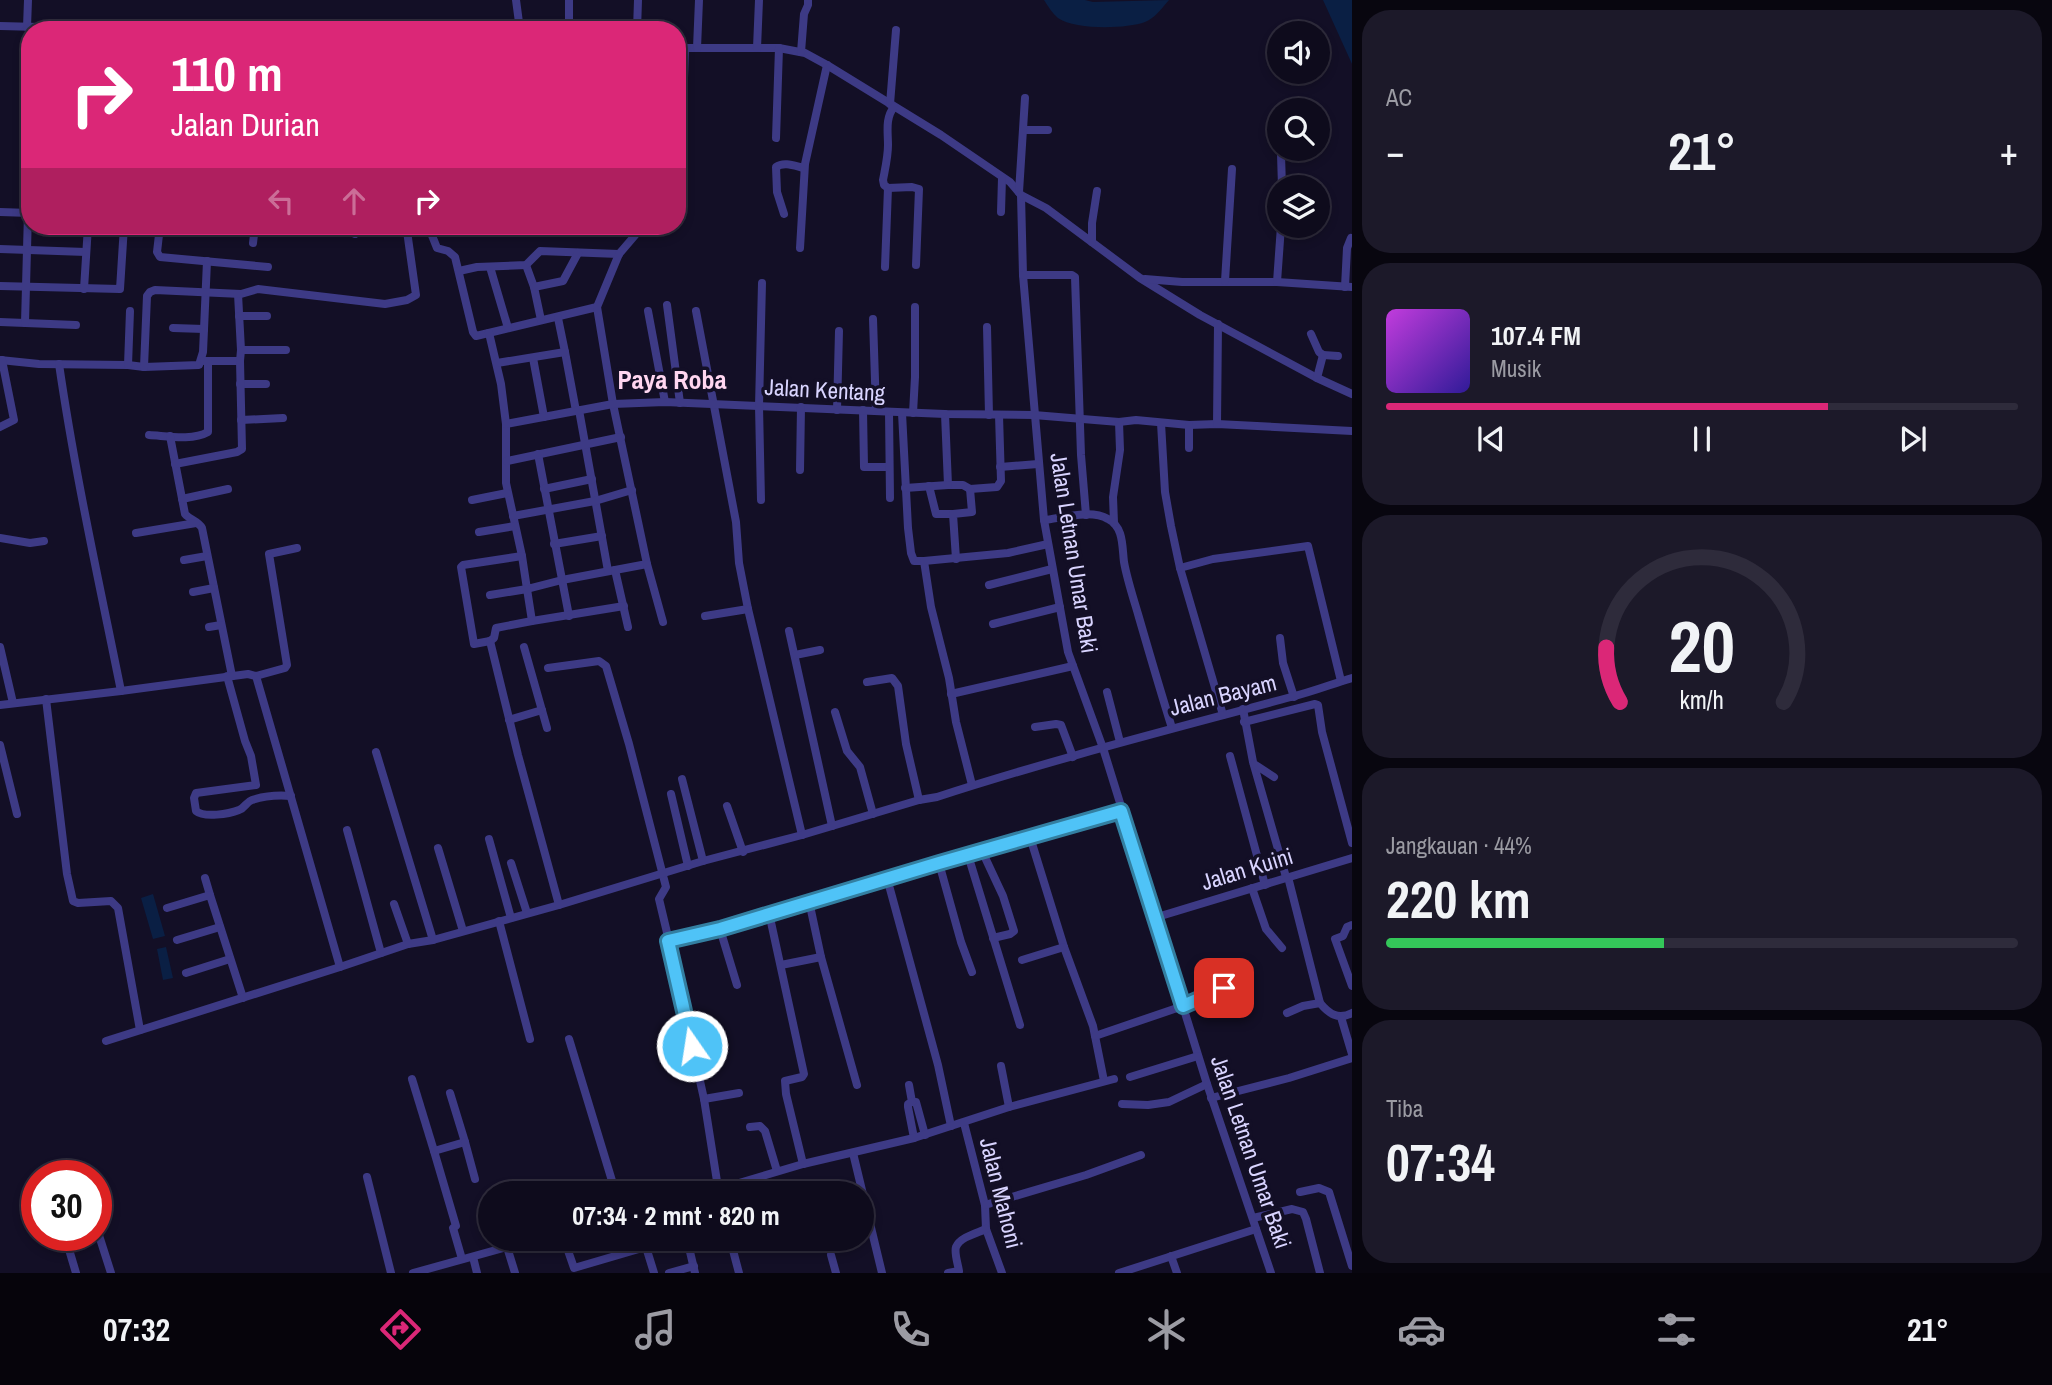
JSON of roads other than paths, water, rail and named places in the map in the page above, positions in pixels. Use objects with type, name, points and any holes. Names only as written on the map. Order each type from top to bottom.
[{"type":"street","points":[[27,21],[28,0]]},
{"type":"street","points":[[516,0],[519,21]]},
{"type":"street","points":[[569,0],[569,21]]},
{"type":"street","points":[[637,21],[638,0]]},
{"type":"street","points":[[697,48],[699,0]]},
{"type":"street","points":[[757,48],[759,0]]},
{"type":"street","points":[[801,52],[808,0]]},
{"type":"street","points":[[0,26],[21,27]]},
{"type":"street","points":[[896,30],[892,106],[883,180],[888,188],[919,189],[916,265]]},
{"type":"street","points":[[686,49],[779,48],[801,52],[827,65],[941,135],[1140,278],[1218,324],[1352,394]]},
{"type":"street","points":[[776,138],[779,48]]},
{"type":"street","points":[[800,248],[804,168],[827,65]]},
{"type":"street","name":"Jalan Letnan Umar Baki","points":[[1025,98],[1020,193],[1023,275],[1044,520],[1068,652],[1103,748],[1211,1098],[1271,1273]]},
{"type":"street","points":[[1024,130],[1048,130]]},
{"type":"street","points":[[784,214],[777,192],[776,167],[786,164],[804,168]]},
{"type":"street","points":[[1225,281],[1232,169]]},
{"type":"street","points":[[1001,212],[1002,178]]},
{"type":"street","points":[[885,267],[888,188]]},
{"type":"street","points":[[1092,242],[1097,191]]},
{"type":"street","points":[[0,212],[21,213]]},
{"type":"street","points":[[25,323],[28,235]]},
{"type":"street","points":[[84,289],[87,235]]},
{"type":"street","points":[[0,286],[120,289],[123,235]]},
{"type":"street","points":[[159,235],[157,252],[160,257],[268,267]]},
{"type":"street","points":[[253,243],[254,235]]},
{"type":"street","points":[[144,368],[147,296],[150,292],[155,290],[238,294],[261,289],[385,304],[412,298],[416,293],[408,235]]},
{"type":"street","points":[[433,235],[437,248],[449,251],[455,257],[476,336],[597,307]]},
{"type":"street","points":[[635,235],[619,254],[597,307],[613,404],[647,564],[663,622]]},
{"type":"street","points":[[1277,282],[1280,238]]},
{"type":"street","points":[[1140,278],[1159,281],[1277,282],[1348,287],[1347,248],[1351,238]]},
{"type":"street","points":[[0,250],[86,252]]},
{"type":"street","points":[[459,271],[526,265],[540,251],[619,254]]},
{"type":"street","points":[[534,287],[564,281],[578,253]]},
{"type":"street","points":[[149,435],[193,437],[208,432],[204,329],[207,261]]},
{"type":"street","points":[[526,265],[541,320]]},
{"type":"street","points":[[490,267],[508,328]]},
{"type":"street","points":[[1023,275],[1075,277],[1086,515]]},
{"type":"street","points":[[761,500],[758,406],[762,283]]},
{"type":"street","points":[[175,464],[242,449],[242,350],[238,294]]},
{"type":"street","points":[[667,305],[680,403]]},
{"type":"street","points":[[913,413],[915,307]]},
{"type":"street","points":[[128,365],[130,311]]},
{"type":"street","points":[[648,311],[665,402]]},
{"type":"street","points":[[696,311],[736,522],[739,563],[748,609],[802,835]]},
{"type":"street","points":[[239,316],[267,316]]},
{"type":"street","points":[[558,317],[586,445],[602,536],[628,627]]},
{"type":"street","points":[[873,319],[876,411]]},
{"type":"street","points":[[0,322],[76,325]]},
{"type":"street","points":[[1217,424],[1218,324]]},
{"type":"street","points":[[905,488],[963,485],[970,489],[997,487],[1001,481],[987,327]]},
{"type":"street","points":[[173,328],[204,329]]},
{"type":"street","points":[[837,410],[839,331]]},
{"type":"street","points":[[489,333],[501,384],[506,424],[506,482],[522,556],[532,621]]},
{"type":"street","points":[[1311,334],[1319,352],[1323,355],[1338,356]]},
{"type":"street","points":[[242,350],[286,350]]},
{"type":"street","points":[[497,363],[565,352]]},
{"type":"street","points":[[1317,378],[1323,355]]},
{"type":"street","points":[[533,358],[544,417]]},
{"type":"street","points":[[0,427],[14,420],[1,360],[39,364],[128,365],[144,368],[199,365],[205,361],[240,361]]},
{"type":"street","points":[[59,364],[121,691]]},
{"type":"street","points":[[240,384],[266,384]]},
{"type":"street","name":"Jalan Kentang","points":[[506,424],[613,404],[665,402],[945,415],[1034,415],[1119,422],[1352,431]]},
{"type":"street","points":[[800,407],[800,470]]},
{"type":"street","points":[[863,410],[864,467],[889,467]]},
{"type":"street","points":[[889,412],[890,498]]},
{"type":"street","points":[[902,413],[905,488],[914,561],[1008,553],[1048,544]]},
{"type":"street","points":[[945,415],[948,485]]},
{"type":"street","points":[[241,420],[283,418]]},
{"type":"street","points":[[1114,525],[1112,504],[1120,450],[1119,422]]},
{"type":"street","points":[[1161,423],[1165,492],[1180,568],[1223,715]]},
{"type":"street","points":[[1189,425],[1189,448]]},
{"type":"street","points":[[170,436],[185,514],[202,528],[229,676],[251,756],[256,785],[196,793],[196,811],[204,815],[235,811],[243,809],[251,800],[269,796],[291,796]]},
{"type":"street","points":[[507,461],[621,437]]},
{"type":"street","points":[[538,454],[569,616]]},
{"type":"street","points":[[1000,467],[1038,464]]},
{"type":"street","points":[[544,489],[592,479]]},
{"type":"street","points":[[929,486],[936,514],[972,512],[970,489]]},
{"type":"street","points":[[182,499],[228,489]]},
{"type":"street","points":[[513,516],[595,501],[632,490]]},
{"type":"street","points":[[472,500],[508,493]]},
{"type":"street","points":[[953,514],[956,559]]},
{"type":"street","points":[[1044,520],[1086,515],[1107,518],[1122,536],[1125,566],[1172,728]]},
{"type":"street","points":[[136,533],[196,523]]},
{"type":"street","points":[[479,532],[515,526]]},
{"type":"street","points":[[554,544],[602,536]]},
{"type":"street","points":[[0,538],[30,543],[44,541]]},
{"type":"street","points":[[1180,568],[1213,559],[1308,546],[1341,681]]},
{"type":"street","points":[[0,705],[229,676],[256,676],[285,668],[287,665],[269,554],[297,548]]},
{"type":"street","points":[[184,560],[207,556]]},
{"type":"street","points":[[522,556],[461,567],[474,644],[496,637],[496,628],[624,606]]},
{"type":"street","points":[[924,561],[931,607],[972,785]]},
{"type":"street","points":[[491,595],[647,564]]},
{"type":"street","points":[[989,585],[1052,569]]},
{"type":"street","points":[[193,592],[214,588]]},
{"type":"street","points":[[993,624],[1060,607]]},
{"type":"street","points":[[705,616],[748,609]]},
{"type":"street","points":[[209,627],[221,625]]},
{"type":"street","points":[[789,631],[832,826]]},
{"type":"street","points":[[1280,638],[1283,663],[1294,696]]},
{"type":"street","points":[[490,641],[559,905]]},
{"type":"street","points":[[0,647],[13,703]]},
{"type":"street","points":[[524,647],[547,728]]},
{"type":"street","points":[[795,655],[820,650]]},
{"type":"street","points":[[548,668],[596,661],[604,664],[629,744],[663,873],[666,889],[659,902],[704,1099],[717,1181]]},
{"type":"street","points":[[951,694],[1073,667]]},
{"type":"street","points":[[256,676],[340,967]]},
{"type":"street","points":[[867,682],[892,678],[898,687],[906,744],[919,800]]},
{"type":"street","name":"Jalan Bayam","points":[[106,1041],[408,944],[433,940],[559,905],[703,861],[743,852],[1120,742],[1352,678]]},
{"type":"street","points":[[1107,692],[1120,742]]},
{"type":"street","points":[[46,699],[67,874],[73,901],[111,901],[118,908],[140,1030]]},
{"type":"street","points":[[1244,722],[1318,705],[1322,732],[1352,843]]},
{"type":"street","points":[[1243,709],[1254,764],[1320,1003],[1328,1013],[1341,1017],[1352,1013]]},
{"type":"street","points":[[509,720],[542,710]]},
{"type":"street","points":[[835,712],[847,751],[860,766],[873,814]]},
{"type":"street","points":[[1035,727],[1061,725],[1073,757]]},
{"type":"street","points":[[0,745],[17,814]]},
{"type":"street","points":[[376,752],[433,940]]},
{"type":"street","points":[[1230,756],[1265,885]]},
{"type":"street","points":[[1254,764],[1274,777]]},
{"type":"street","points":[[682,779],[703,861]]},
{"type":"street","points":[[671,794],[688,866]]},
{"type":"street","points":[[727,806],[743,852]]},
{"type":"street","points":[[668,941],[720,929],[1121,811]]},
{"type":"street","points":[[347,831],[381,953]]},
{"type":"street","points":[[1030,837],[1095,1036],[1104,1081]]},
{"type":"street","points":[[489,839],[511,918]]},
{"type":"street","points":[[438,848],[463,931]]},
{"type":"street","points":[[982,851],[1003,895],[1014,931],[993,937]]},
{"type":"street","points":[[968,855],[1020,1026]]},
{"type":"street","name":"Jalan Kuini","points":[[1154,918],[1352,858]]},
{"type":"street","points":[[511,863],[527,913]]},
{"type":"street","points":[[939,863],[972,972]]},
{"type":"street","points":[[205,878],[243,998]]},
{"type":"street","points":[[887,878],[938,1065],[951,1126]]},
{"type":"street","points":[[1252,888],[1266,929],[1282,948]]},
{"type":"street","points":[[167,908],[210,895]]},
{"type":"street","points":[[809,901],[821,957],[857,1085]]},
{"type":"street","points":[[394,904],[408,944]]},
{"type":"street","points":[[769,913],[804,1074],[785,1081],[803,1164]]},
{"type":"street","points":[[499,921],[530,1038]]},
{"type":"street","points":[[1352,925],[1347,927],[1343,936],[1335,939],[1352,986]]},
{"type":"street","points":[[177,940],[220,927]]},
{"type":"street","points":[[720,929],[737,985]]},
{"type":"street","points":[[1022,960],[1064,947]]},
{"type":"street","points":[[780,965],[821,957]]},
{"type":"street","points":[[186,973],[230,959]]},
{"type":"street","points":[[1095,1036],[1183,1006],[1224,988],[1231,976]]},
{"type":"street","points":[[1287,1013],[1320,1003]]},
{"type":"street","points":[[1211,1098],[1289,1078],[1352,1056],[1341,1017]]},
{"type":"street","points":[[569,1040],[612,1181]]},
{"type":"street","points":[[1130,1077],[1198,1056]]},
{"type":"street","points":[[1001,1066],[1009,1107]]},
{"type":"street","points":[[412,1079],[456,1226],[453,1228],[462,1259]]},
{"type":"street","points":[[748,1181],[803,1164],[925,1135],[1009,1107],[1114,1079]]},
{"type":"street","points":[[1122,1104],[1148,1105],[1169,1101],[1207,1084]]},
{"type":"street","points":[[909,1085],[912,1102]]},
{"type":"street","points":[[450,1093],[475,1179]]},
{"type":"street","points":[[704,1099],[739,1093]]},
{"type":"street","points":[[912,1102],[916,1102],[925,1135]]},
{"type":"street","points":[[912,1102],[908,1107],[914,1138]]},
{"type":"street","name":"Jalan Mahoni","points":[[964,1123],[985,1205],[986,1229],[1002,1273]]},
{"type":"street","points":[[750,1127],[760,1126],[765,1130],[777,1171]]},
{"type":"street","points":[[434,1151],[465,1142]]},
{"type":"street","points":[[853,1153],[882,1273]]},
{"type":"street","points":[[985,1205],[1086,1175],[1141,1155]]},
{"type":"street","points":[[367,1177],[391,1273]]},
{"type":"street","points":[[1300,1192],[1319,1188],[1329,1192],[1352,1266]]},
{"type":"street","points":[[1252,1218],[1292,1209],[1303,1212],[1320,1273]]},
{"type":"street","points":[[1119,1273],[1256,1228]]},
{"type":"street","points":[[948,1273],[959,1271],[955,1249],[957,1245],[963,1239],[986,1229]]},
{"type":"street","points":[[69,1251],[76,1273]]},
{"type":"street","points":[[104,1251],[111,1273]]},
{"type":"street","points":[[413,1273],[437,1270],[462,1259],[493,1251]]},
{"type":"street","points":[[508,1251],[516,1273]]},
{"type":"street","points":[[568,1251],[575,1271],[634,1251]]},
{"type":"street","points":[[647,1251],[654,1273]]},
{"type":"street","points":[[669,1273],[694,1270],[690,1251]]},
{"type":"street","points":[[733,1251],[739,1273]]},
{"type":"street","points":[[831,1255],[836,1273]]},
{"type":"street","points":[[1171,1256],[1177,1273]]},
{"type":"street","points":[[472,1257],[477,1273]]},
{"type":"water","points":[[1044,0],[1169,0],[1145,22],[1101,27],[1066,22],[1056,16]]},
{"type":"water","points":[[1323,0],[1352,0],[1352,64]]},
{"type":"water","points":[[153,894],[165,936],[153,939],[141,898]]},
{"type":"water","points":[[166,947],[173,978],[163,980],[157,949]]},
{"type":"district","name":"Paya Roba","points":[[672,380]]}]
